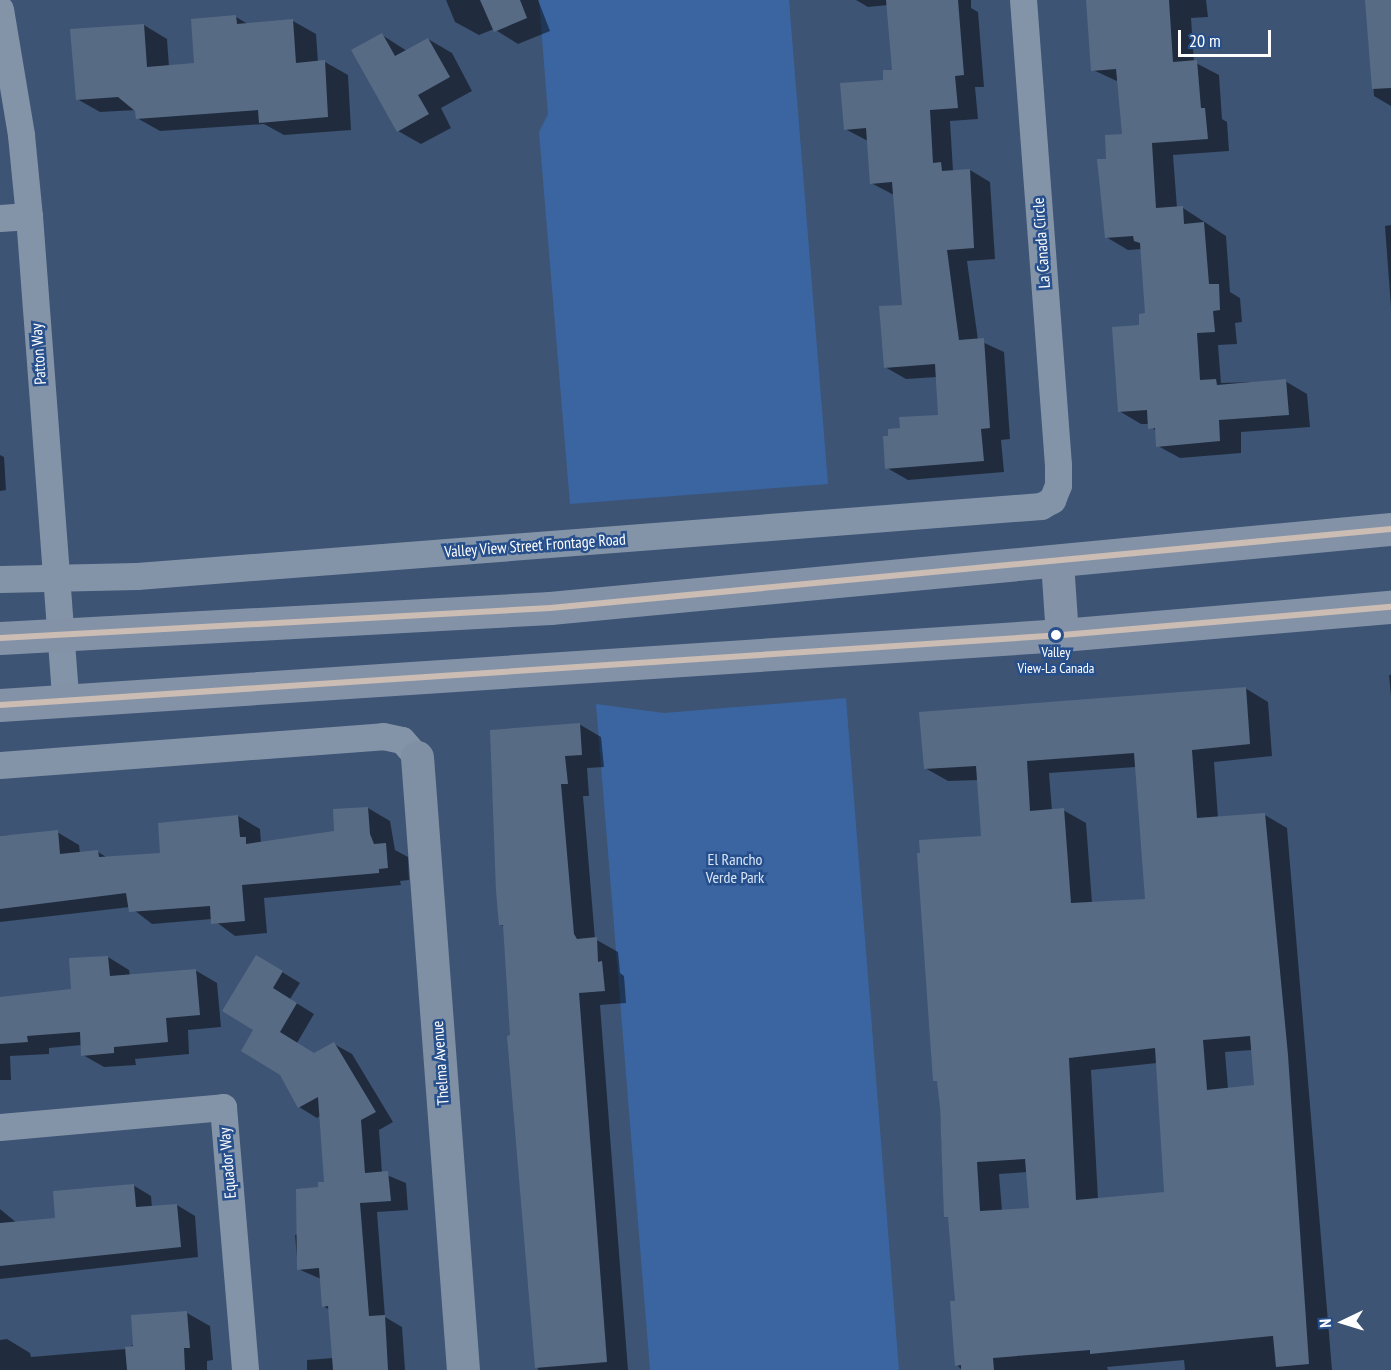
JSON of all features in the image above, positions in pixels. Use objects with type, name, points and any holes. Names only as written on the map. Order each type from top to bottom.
[{"type":"main road","points":[[0,638],[58,633],[550,608],[1391,529]]},
{"type":"main road","points":[[1057,562],[1062,635]]},
{"type":"main road","points":[[0,705],[1062,635],[1391,607]]},
{"type":"street","name":"La Canada Circle","points":[[1023,0],[1058,485]]},
{"type":"street","name":"Patton Way","points":[[0,9],[21,135],[29,216],[58,633],[65,700]]},
{"type":"street","points":[[0,218],[29,216]]},
{"type":"street","name":"Valley View Street Frontage Road","points":[[0,579],[137,576],[1041,506],[1052,500],[1058,485]]},
{"type":"street","points":[[0,765],[383,736],[402,740],[417,757]]},
{"type":"street","name":"Thelma Avenue","points":[[417,757],[463,1370]]},
{"type":"street","name":"Equador Way","points":[[0,1127],[222,1107],[245,1370]]},
{"type":"green space","points":[[539,0],[789,0],[828,484],[570,504],[539,132],[548,114]]},
{"type":"green space","name":"El Rancho Verde Park","points":[[846,698],[899,1370],[650,1370],[596,704],[664,713]]},
{"type":"building","points":[[480,0],[520,0],[527,18],[494,32]]},
{"type":"building","points":[[886,0],[958,0],[964,75],[955,76],[958,108],[930,110],[933,163],[941,162],[942,171],[970,169],[974,248],[947,250],[959,340],[984,338],[990,428],[981,429],[984,461],[885,469],[883,436],[888,436],[888,429],[900,428],[899,417],[938,415],[935,364],[884,368],[879,306],[902,305],[892,182],[870,184],[866,128],[844,130],[840,83],[883,80],[883,70],[892,70]]},
{"type":"building","points":[[1086,0],[1169,0],[1173,62],[1197,60],[1201,108],[1205,108],[1208,139],[1152,143],[1156,208],[1183,206],[1184,224],[1204,222],[1209,284],[1219,284],[1220,310],[1213,311],[1215,332],[1197,333],[1200,380],[1216,379],[1217,385],[1286,379],[1289,415],[1219,420],[1220,441],[1156,447],[1155,428],[1148,429],[1147,410],[1118,412],[1112,327],[1139,325],[1139,314],[1145,313],[1140,243],[1134,241],[1133,236],[1105,238],[1097,159],[1106,159],[1105,135],[1122,134],[1116,69],[1091,71]]},
{"type":"building","points":[[1365,0],[1391,0],[1391,88],[1372,89]]},
{"type":"building","points":[[236,15],[237,24],[293,19],[296,63],[325,60],[328,117],[259,123],[258,110],[136,119],[135,111],[118,97],[76,100],[70,29],[144,24],[147,67],[194,63],[191,19]]},
{"type":"building","points":[[382,33],[395,56],[428,38],[450,77],[418,95],[429,114],[397,132],[351,50]]},
{"type":"building","points":[[1246,687],[1250,744],[1192,750],[1197,818],[1265,813],[1288,1055],[1309,1364],[1276,1367],[1273,1336],[1090,1354],[1090,1350],[993,1358],[994,1370],[961,1370],[961,1365],[955,1366],[950,1301],[955,1301],[948,1217],[944,1217],[940,1108],[937,1081],[933,1081],[917,853],[920,853],[919,840],[981,836],[976,766],[924,769],[919,712]],"holes":[[[1134,753],[1145,899],[1071,903],[1064,808],[1030,811],[1027,761]],[[1250,1036],[1254,1085],[1207,1090],[1203,1040]],[[1155,1048],[1164,1192],[1076,1200],[1069,1058]],[[1025,1159],[1029,1208],[980,1211],[977,1162]]]},
{"type":"building","points":[[580,723],[582,755],[565,756],[568,784],[561,784],[574,934],[577,939],[597,937],[598,962],[602,961],[605,991],[579,993],[607,1362],[535,1368],[507,1036],[510,1035],[503,925],[499,925],[496,891],[490,730]]},
{"type":"building","points":[[368,807],[370,834],[374,844],[386,843],[388,868],[379,869],[379,873],[242,885],[245,921],[211,924],[210,906],[129,912],[126,893],[0,909],[0,836],[58,830],[60,854],[98,850],[99,857],[160,853],[158,823],[238,815],[240,837],[246,837],[246,844],[334,831],[333,809]]},
{"type":"building","points":[[256,955],[283,971],[273,988],[297,1003],[280,1032],[314,1053],[334,1042],[376,1112],[361,1120],[365,1173],[388,1171],[391,1201],[360,1203],[369,1316],[385,1315],[388,1370],[333,1370],[328,1306],[322,1307],[319,1268],[297,1270],[296,1189],[318,1187],[318,1182],[324,1182],[318,1097],[298,1108],[280,1075],[241,1051],[253,1030],[222,1011]]},
{"type":"building","points":[[108,956],[110,976],[196,969],[200,1015],[166,1018],[168,1042],[114,1047],[114,1053],[81,1056],[80,1032],[27,1036],[28,1042],[0,1044],[0,997],[71,989],[69,958]]},
{"type":"building","points":[[134,1184],[136,1207],[177,1204],[181,1247],[0,1266],[0,1223],[55,1218],[53,1191]]},
{"type":"building","points":[[187,1311],[190,1348],[184,1348],[185,1370],[127,1370],[125,1347],[133,1346],[131,1315]]},
{"type":"transit line","points":[[0,638],[550,608],[1391,529]]},
{"type":"transit line","points":[[0,705],[1062,635],[1391,607]]},
{"type":"place","name":"Valley View-La Canada","points":[[1056,635]]}]
